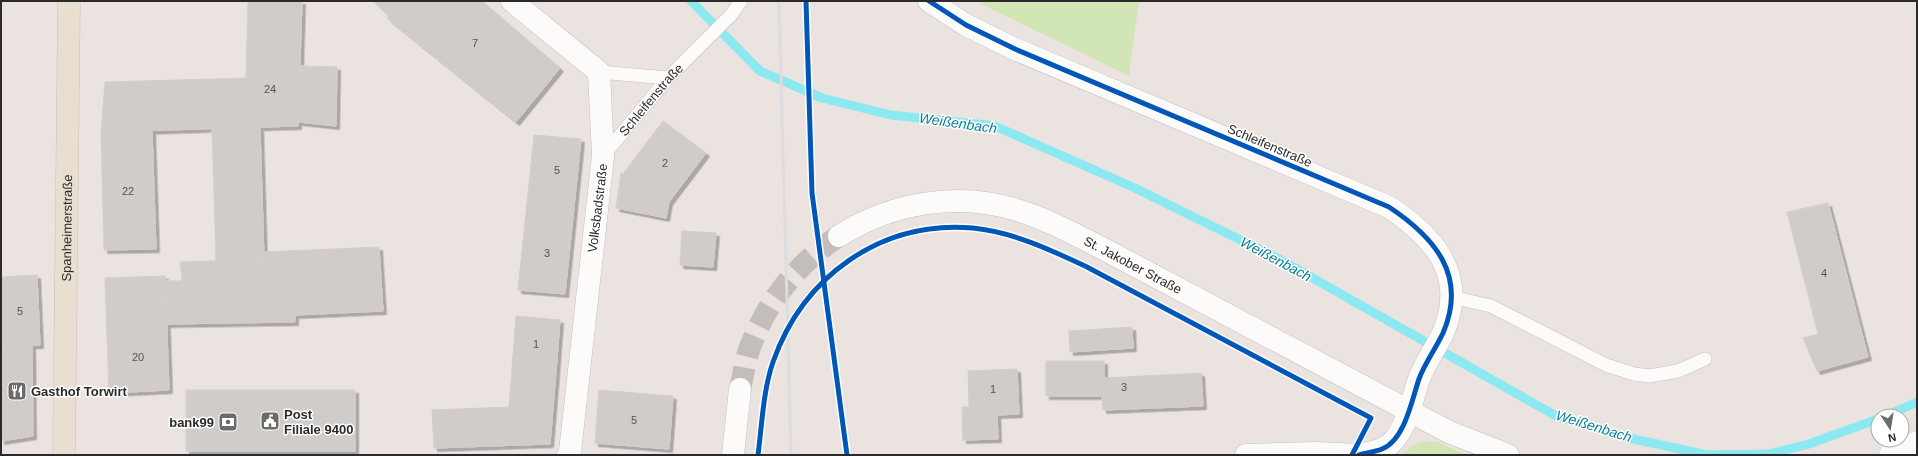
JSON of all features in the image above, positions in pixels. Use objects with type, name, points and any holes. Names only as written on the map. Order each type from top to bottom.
[{"type":"main road","name":"Spanheimerstraße","points":[[64,455],[69,1]]},
{"type":"street","points":[[512,1],[599,72]]},
{"type":"street","name":"Schleifenstraße","points":[[929,1],[966,25],[1015,49],[1389,207],[1408,220],[1434,245],[1444,262],[1449,277],[1451,297],[1450,314],[1443,332],[1420,378],[1410,411]]},
{"type":"street","name":"Volksbadstraße","points":[[568,455],[570,452],[603,156],[599,72]]},
{"type":"street","name":"St. Jakober Straße","points":[[839,236],[854,227],[887,212],[905,207],[950,202],[980,202],[1017,210],[1047,221],[1092,243],[1450,432],[1508,455]]},
{"type":"street","points":[[733,455],[740,389]]},
{"type":"street","points":[[1246,455],[1316,453],[1359,455],[1383,449],[1394,441],[1410,411]]},
{"type":"street","points":[[1890,455],[1917,442]]},
{"type":"lane","name":"Schleifenstraße","points":[[603,156],[668,78],[731,14],[741,1]]},
{"type":"lane","points":[[599,72],[668,78]]},
{"type":"lane","points":[[1451,297],[1491,306],[1606,365],[1634,374],[1648,376],[1671,373],[1692,366],[1705,359]]},
{"type":"green space","points":[[977,1],[1139,1],[1129,76],[983,5]]},
{"type":"green space","points":[[1426,441],[1437,442],[1467,455],[1402,455],[1414,444]]},
{"type":"building","points":[[248,1],[302,1],[298,126],[101,132],[105,82],[246,78]]},
{"type":"building","points":[[373,1],[482,1],[560,68],[516,122],[387,18],[389,15]]},
{"type":"building","points":[[300,66],[337,67],[336,126],[299,122]]},
{"type":"building","points":[[663,121],[706,153],[669,202],[666,218],[616,208],[621,173],[623,174]]},
{"type":"building","points":[[212,128],[260,128],[264,259],[216,260]]},
{"type":"building","points":[[152,131],[156,249],[104,250],[101,132]]},
{"type":"building","points":[[534,135],[581,139],[565,294],[518,290]]},
{"type":"building","points":[[1828,203],[1868,357],[1817,371],[1803,338],[1818,334],[1787,212]]},
{"type":"building","points":[[682,231],[716,233],[713,267],[680,265]]},
{"type":"building","points":[[379,247],[383,311],[295,315],[295,322],[167,324],[165,281],[182,281],[180,262],[264,259],[263,252]]},
{"type":"building","points":[[37,275],[40,345],[1,346],[1,277]]},
{"type":"building","points":[[165,276],[169,390],[109,393],[105,278]]},
{"type":"building","points":[[516,316],[560,320],[556,372],[512,368]]},
{"type":"building","points":[[1132,327],[1133,348],[1070,352],[1069,331]]},
{"type":"building","name":"Gasthof Torwirt","points":[[32,345],[33,436],[1,441],[1,346]]},
{"type":"building","points":[[1046,361],[1104,361],[1104,378],[1201,373],[1203,406],[1103,410],[1102,396],[1046,396]]},
{"type":"building","points":[[512,368],[556,372],[550,444],[434,448],[432,410],[509,407]]},
{"type":"building","points":[[1017,369],[1019,414],[997,415],[998,439],[963,440],[962,407],[969,407],[968,371]]},
{"type":"building","name":"Post Filiale 9400","points":[[186,390],[355,390],[355,451],[186,451]]},
{"type":"building","points":[[599,390],[673,396],[669,449],[595,443]]},
{"type":"waterway","name":"Weißenbach","points":[[691,1],[760,71],[822,98],[891,115],[995,126],[1135,188],[1281,260],[1556,416],[1629,438],[1707,455],[1768,454],[1809,444],[1870,422]]},
{"type":"waterway","name":"Weißenbach","points":[[1904,408],[1917,402]]},
{"type":"tunnel","points":[[740,389],[747,356],[762,320],[772,303],[795,273],[823,247],[839,236]]},
{"type":"railway","points":[[779,1],[791,455]]},
{"type":"cycle path","points":[[806,1],[812,193],[847,455]]},
{"type":"cycle path","points":[[929,1],[966,25],[1015,49],[1389,207],[1420,231],[1442,260],[1449,276],[1451,293],[1450,312],[1443,333],[1421,373],[1402,428],[1390,444],[1382,449],[1359,455]]},
{"type":"cycle path","points":[[758,455],[765,396],[773,362],[786,332],[804,304],[825,280],[849,260],[877,244],[907,234],[939,228],[973,228],[1003,233],[1060,254],[1371,418],[1352,455]]},
{"type":"place","name":"Gasthof Torwirt","points":[[17,391]]},
{"type":"place","name":"Post Filiale 9400","points":[[270,421]]},
{"type":"place","name":"bank99","points":[[228,422]]}]
